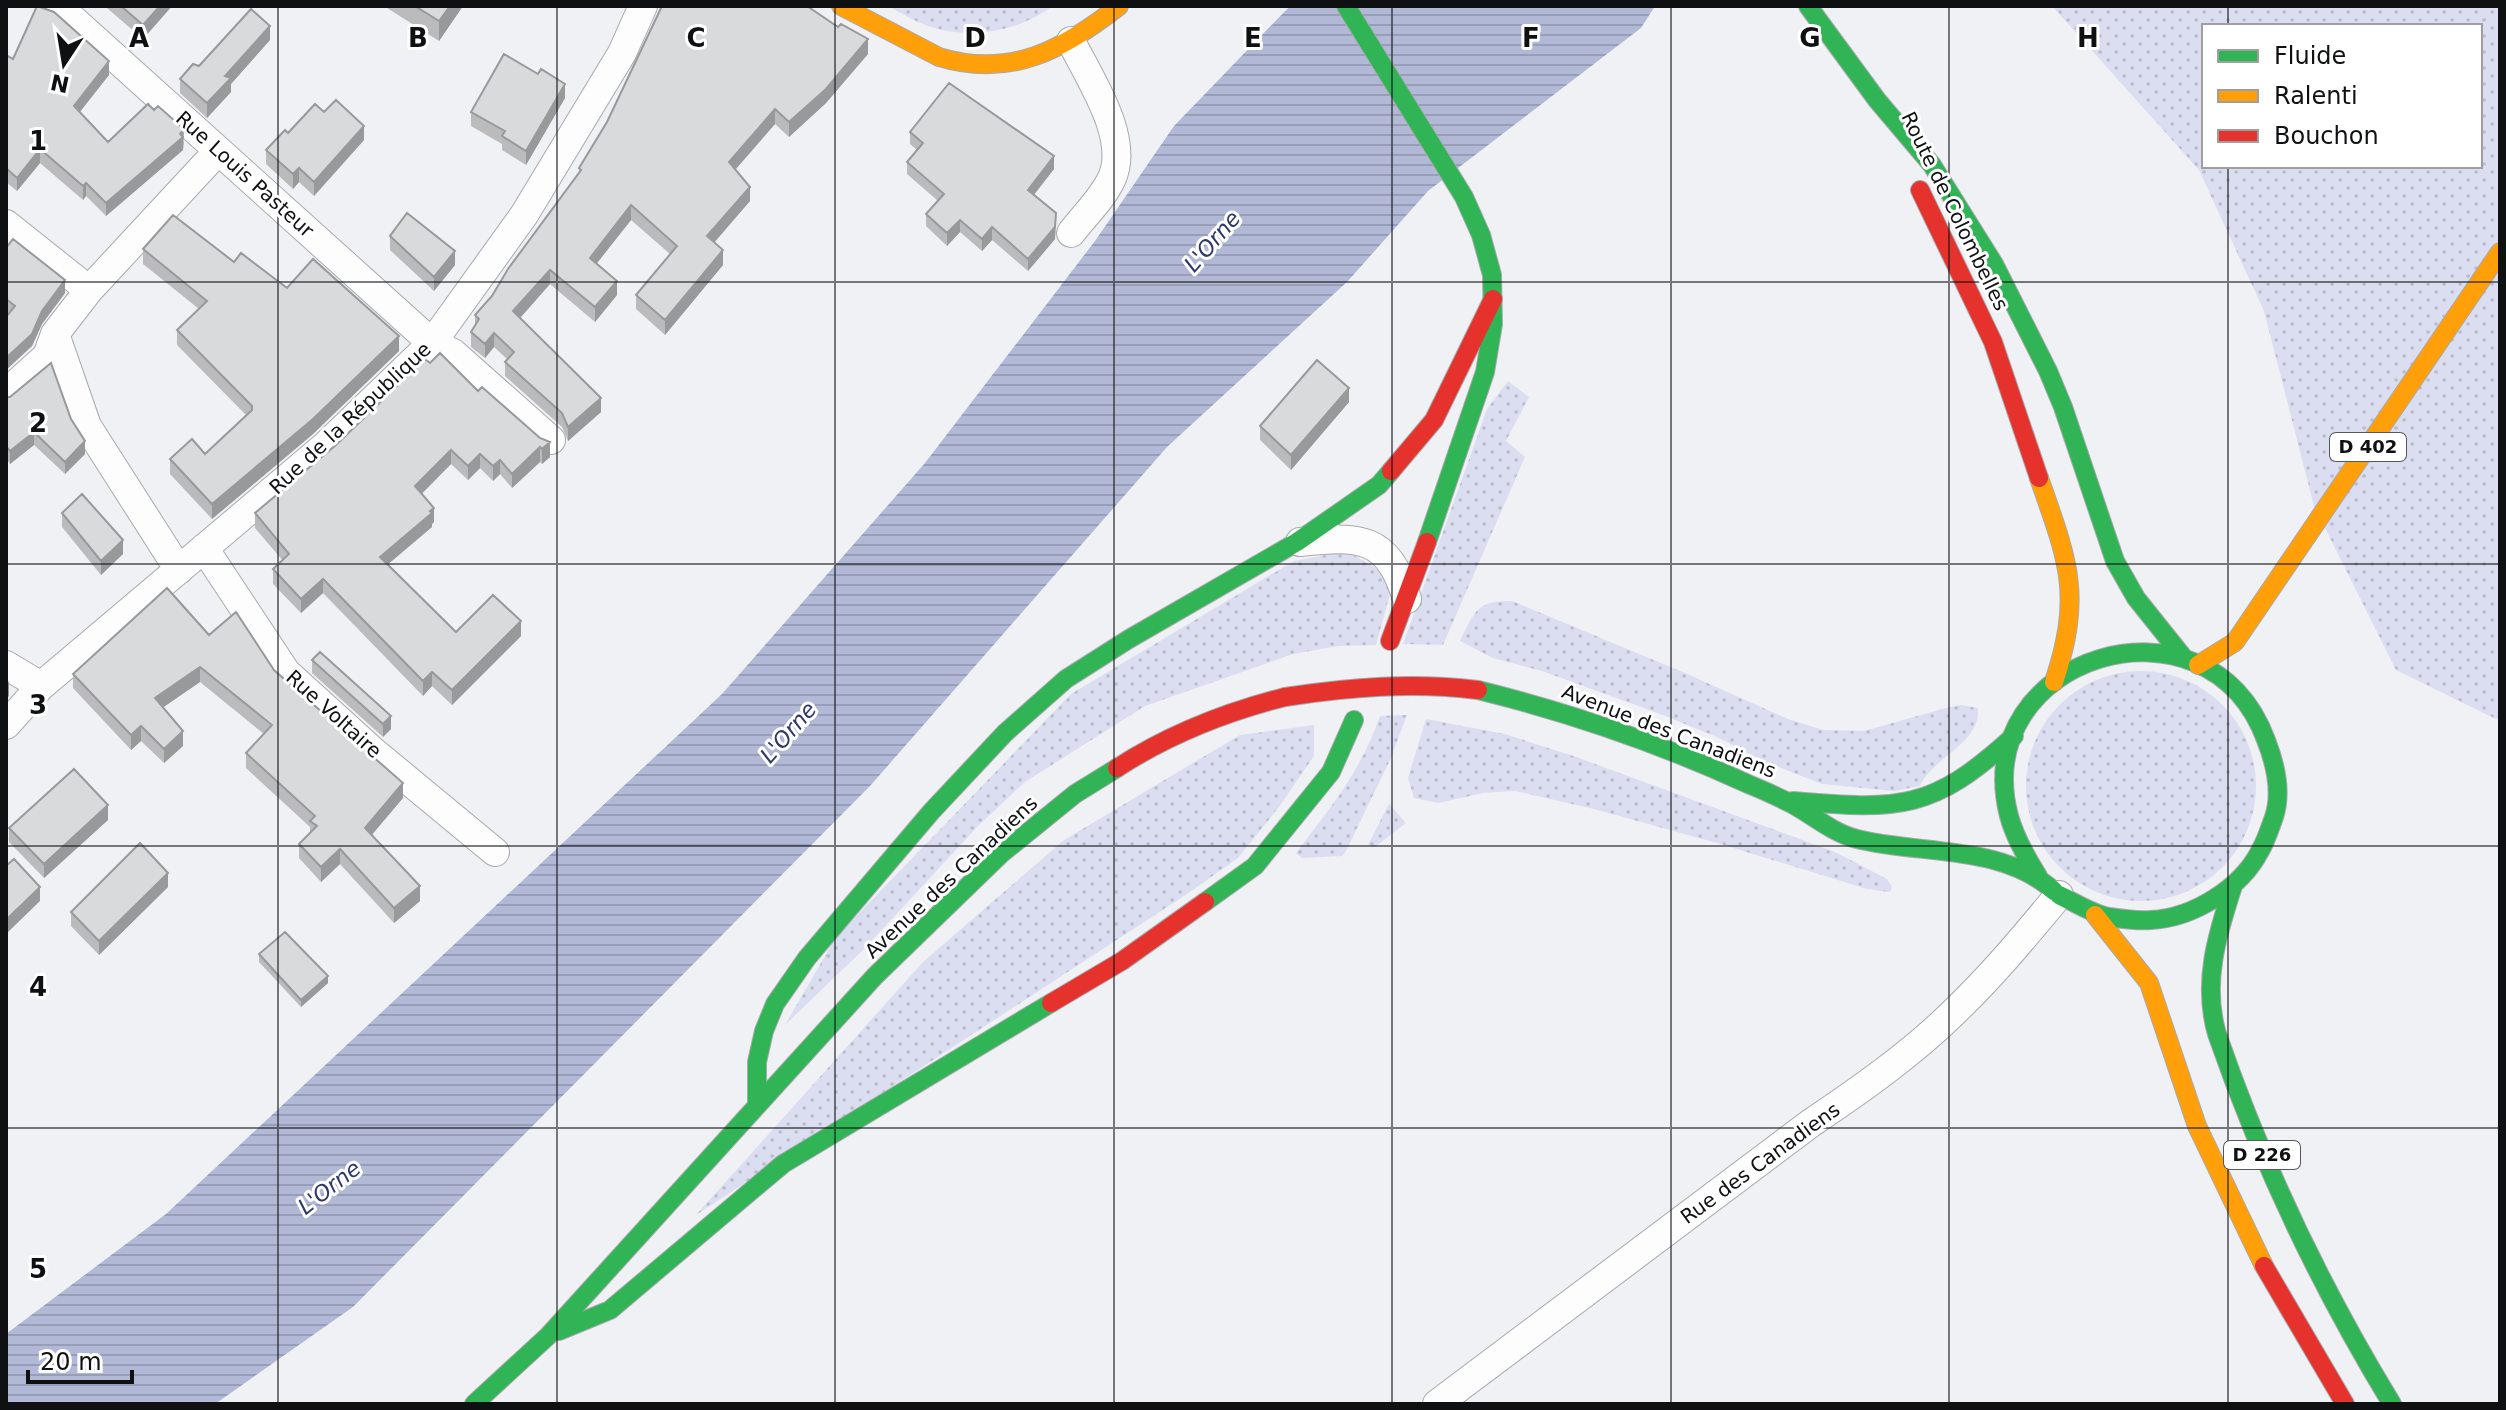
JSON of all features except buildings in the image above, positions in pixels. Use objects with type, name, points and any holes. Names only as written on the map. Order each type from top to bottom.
[{"type":"street","name":"Rue Louis Pasteur","points":[[58,6],[432,343],[453,353],[551,440]]},
{"type":"street","name":"Rue de la République","points":[[6,725],[41,686],[324,447],[432,343],[524,215],[622,53],[643,6]]},
{"type":"street","points":[[841,6],[939,57],[966,65],[1038,56],[1071,41],[1119,6]]},
{"type":"street","points":[[1346,6],[1471,211],[1492,276],[1492,342],[1485,372],[1390,641]]},
{"type":"street","points":[[1808,6],[1877,100]]},
{"type":"street","points":[[1071,41],[1114,130],[1118,156],[1112,179],[1071,233]]},
{"type":"street","name":"Route de Colombelles","points":[[1877,100],[1993,342],[2065,552],[2073,612],[2068,641],[2054,682]]},
{"type":"street","name":"Route de Colombelles","points":[[1877,100],[1932,165],[1994,264],[2063,407],[2115,561],[2136,598],[2191,662]]},
{"type":"street","points":[[6,393],[47,356],[55,334],[89,290],[218,151]]},
{"type":"street","points":[[6,224],[89,290]]},
{"type":"street","name":"D 402","points":[[2229,686],[2235,642],[2500,252]]},
{"type":"street","points":[[757,1106],[757,1062],[764,1031],[775,1004],[807,958],[931,812],[1005,733],[1066,679],[1297,542],[1379,485],[1434,420],[1493,299]]},
{"type":"street","points":[[55,334],[87,426],[179,570]]},
{"type":"street","points":[[1297,542],[1344,538],[1377,549],[1396,567],[1407,599]]},
{"type":"street","name":"Rue Voltaire","points":[[204,548],[286,672],[374,752],[495,852]]},
{"type":"street","name":"D 402","points":[[2191,662],[2235,642]]},
{"type":"street","name":"Route de Colombelles","points":[[2095,915],[2131,922],[2168,919],[2203,907],[2233,886],[2252,864],[2266,838],[2275,806],[2276,789],[2268,740],[2252,711],[2229,686],[2214,673],[2191,662],[2150,652],[2116,653],[2084,664],[2054,682],[2031,706],[2014,736],[2005,780],[2006,809],[2015,838],[2048,886],[2095,915],[2149,983],[2197,1126],[2218,1174],[2268,1273],[2345,1404]]},
{"type":"street","points":[[6,665],[41,686]]},
{"type":"street","name":"Avenue des Canadiens","points":[[474,1404],[548,1336],[875,976],[1001,854],[1110,770],[1173,735],[1242,708],[1285,697],[1353,686],[1419,684],[1478,690],[1577,716],[1785,801],[1826,828],[1855,839],[1983,859],[2048,886]]},
{"type":"street","points":[[548,1336],[610,1310],[783,1164],[1122,961],[1255,866],[1331,772],[1354,720]]},
{"type":"street","name":"Avenue des Canadiens","points":[[1785,801],[1891,807],[1913,803],[1937,795],[1966,778],[2014,736]]},
{"type":"street","name":"Rue des Canadiens","points":[[1437,1404],[1811,1123],[1867,1086],[1951,1016],[2019,945],[2048,886]]},
{"type":"street","name":"Route de Colombelles","points":[[2233,886],[2211,964],[2214,1025],[2267,1168],[2350,1335],[2392,1404]]},
{"type":"shaded area","points":[[888,6],[1053,6],[1024,22],[977,33],[928,26]]},
{"type":"shaded area","points":[[2052,6],[2500,6],[2500,721],[2396,670],[2314,506],[2264,311],[2199,170]]},
{"type":"shaded area","points":[[1508,381],[1529,397],[1506,441],[1525,457],[1443,645],[1403,644],[1487,409]]},
{"type":"shaded area","points":[[1346,551],[1385,573],[1390,594],[1376,645],[1338,646],[1293,654],[1145,706],[1025,782],[978,826],[865,948],[785,1025],[836,937],[1071,694],[1294,561]]},
{"type":"shaded area","points":[[1512,601],[1788,719],[1823,730],[1864,731],[1961,705],[1978,708],[1977,720],[1965,740],[1935,766],[1920,786],[1894,791],[1822,784],[1663,715],[1542,671],[1493,658],[1460,641],[1478,610],[1491,603]]},
{"type":"shaded area","points":[[2141,671],[2185,680],[2222,705],[2247,742],[2256,786],[2247,830],[2222,867],[2185,892],[2141,901],[2097,892],[2060,867],[2035,830],[2026,786],[2035,742],[2060,705],[2097,680]]},
{"type":"shaded area","points":[[1407,715],[1390,760],[1346,851],[1342,856],[1302,858],[1296,853],[1354,771],[1380,716]]},
{"type":"shaded area","points":[[1426,719],[1505,734],[1576,757],[1835,852],[1887,879],[1892,887],[1890,892],[1867,889],[1724,845],[1515,791],[1483,793],[1438,803],[1414,798],[1408,778]]},
{"type":"shaded area","points":[[1314,725],[1314,756],[1279,807],[1238,858],[696,1215],[923,962],[1064,840],[1240,735]]},
{"type":"shaded area","points":[[1389,804],[1406,823],[1375,847],[1368,845]]},
{"type":"water","name":"L'Orne","points":[[1290,6],[1655,6],[1641,28],[1428,191],[1347,282],[1167,447],[870,786],[353,1307],[215,1404],[6,1404],[6,1334],[166,1214],[722,694],[925,463],[1095,241],[1174,126]]},
{"type":"traffic: fast","points":[[1346,6],[1464,197],[1481,235],[1492,275],[1493,324],[1485,372],[1427,542]]},
{"type":"traffic: fast","points":[[1808,6],[1877,100],[1932,165],[1994,264],[2063,407],[2115,561],[2136,598],[2184,658]]},
{"type":"traffic: fast","points":[[757,1106],[757,1062],[764,1031],[775,1004],[807,958],[931,812],[1005,733],[1066,679],[1297,542],[1379,485],[1391,471]]},
{"type":"traffic: fast","points":[[2038,876],[2021,847],[2009,816],[2006,760],[2023,714],[2057,680],[2100,659],[2148,652],[2195,663],[2237,691],[2266,740],[2275,768],[2277,788],[2274,817],[2252,865],[2214,899],[2167,918],[2130,920],[2103,915],[2059,895]]},
{"type":"traffic: fast","points":[[1478,690],[1581,719],[1682,756],[1781,799],[1848,836],[1882,844],[1986,858],[2033,876],[2054,891]]},
{"type":"traffic: fast","points":[[1205,902],[1255,866],[1331,772],[1354,720]]},
{"type":"traffic: fast","points":[[1793,801],[1861,805],[1913,800],[1960,779],[2014,736]]},
{"type":"traffic: fast","points":[[474,1404],[548,1336],[875,976],[1001,854],[1075,794],[1117,768]]},
{"type":"traffic: fast","points":[[2233,886],[2213,959],[2211,996],[2217,1034],[2253,1130],[2294,1224],[2392,1404]]},
{"type":"traffic: fast","points":[[559,1331],[610,1310],[783,1164],[1051,1003]]},
{"type":"traffic: slow","points":[[841,6],[939,57],[965,63],[990,64],[1013,62],[1057,47],[1119,6]]},
{"type":"traffic: slow","points":[[2198,665],[2235,642],[2500,252]]},
{"type":"traffic: slow","points":[[2039,478],[2064,556],[2070,601],[2063,651],[2054,682]]},
{"type":"traffic: slow","points":[[2095,915],[2149,983],[2197,1126],[2264,1266]]},
{"type":"traffic: jam","points":[[1920,190],[1993,342],[2039,478]]},
{"type":"traffic: jam","points":[[1391,471],[1434,420],[1493,299]]},
{"type":"traffic: jam","points":[[1390,641],[1427,542]]},
{"type":"traffic: jam","points":[[1285,697],[1382,687],[1430,686],[1478,690]]},
{"type":"traffic: jam","points":[[1117,768],[1156,745],[1198,726],[1285,697]]},
{"type":"traffic: jam","points":[[1051,1003],[1122,961],[1205,902]]},
{"type":"traffic: jam","points":[[2264,1266],[2345,1404]]}]
